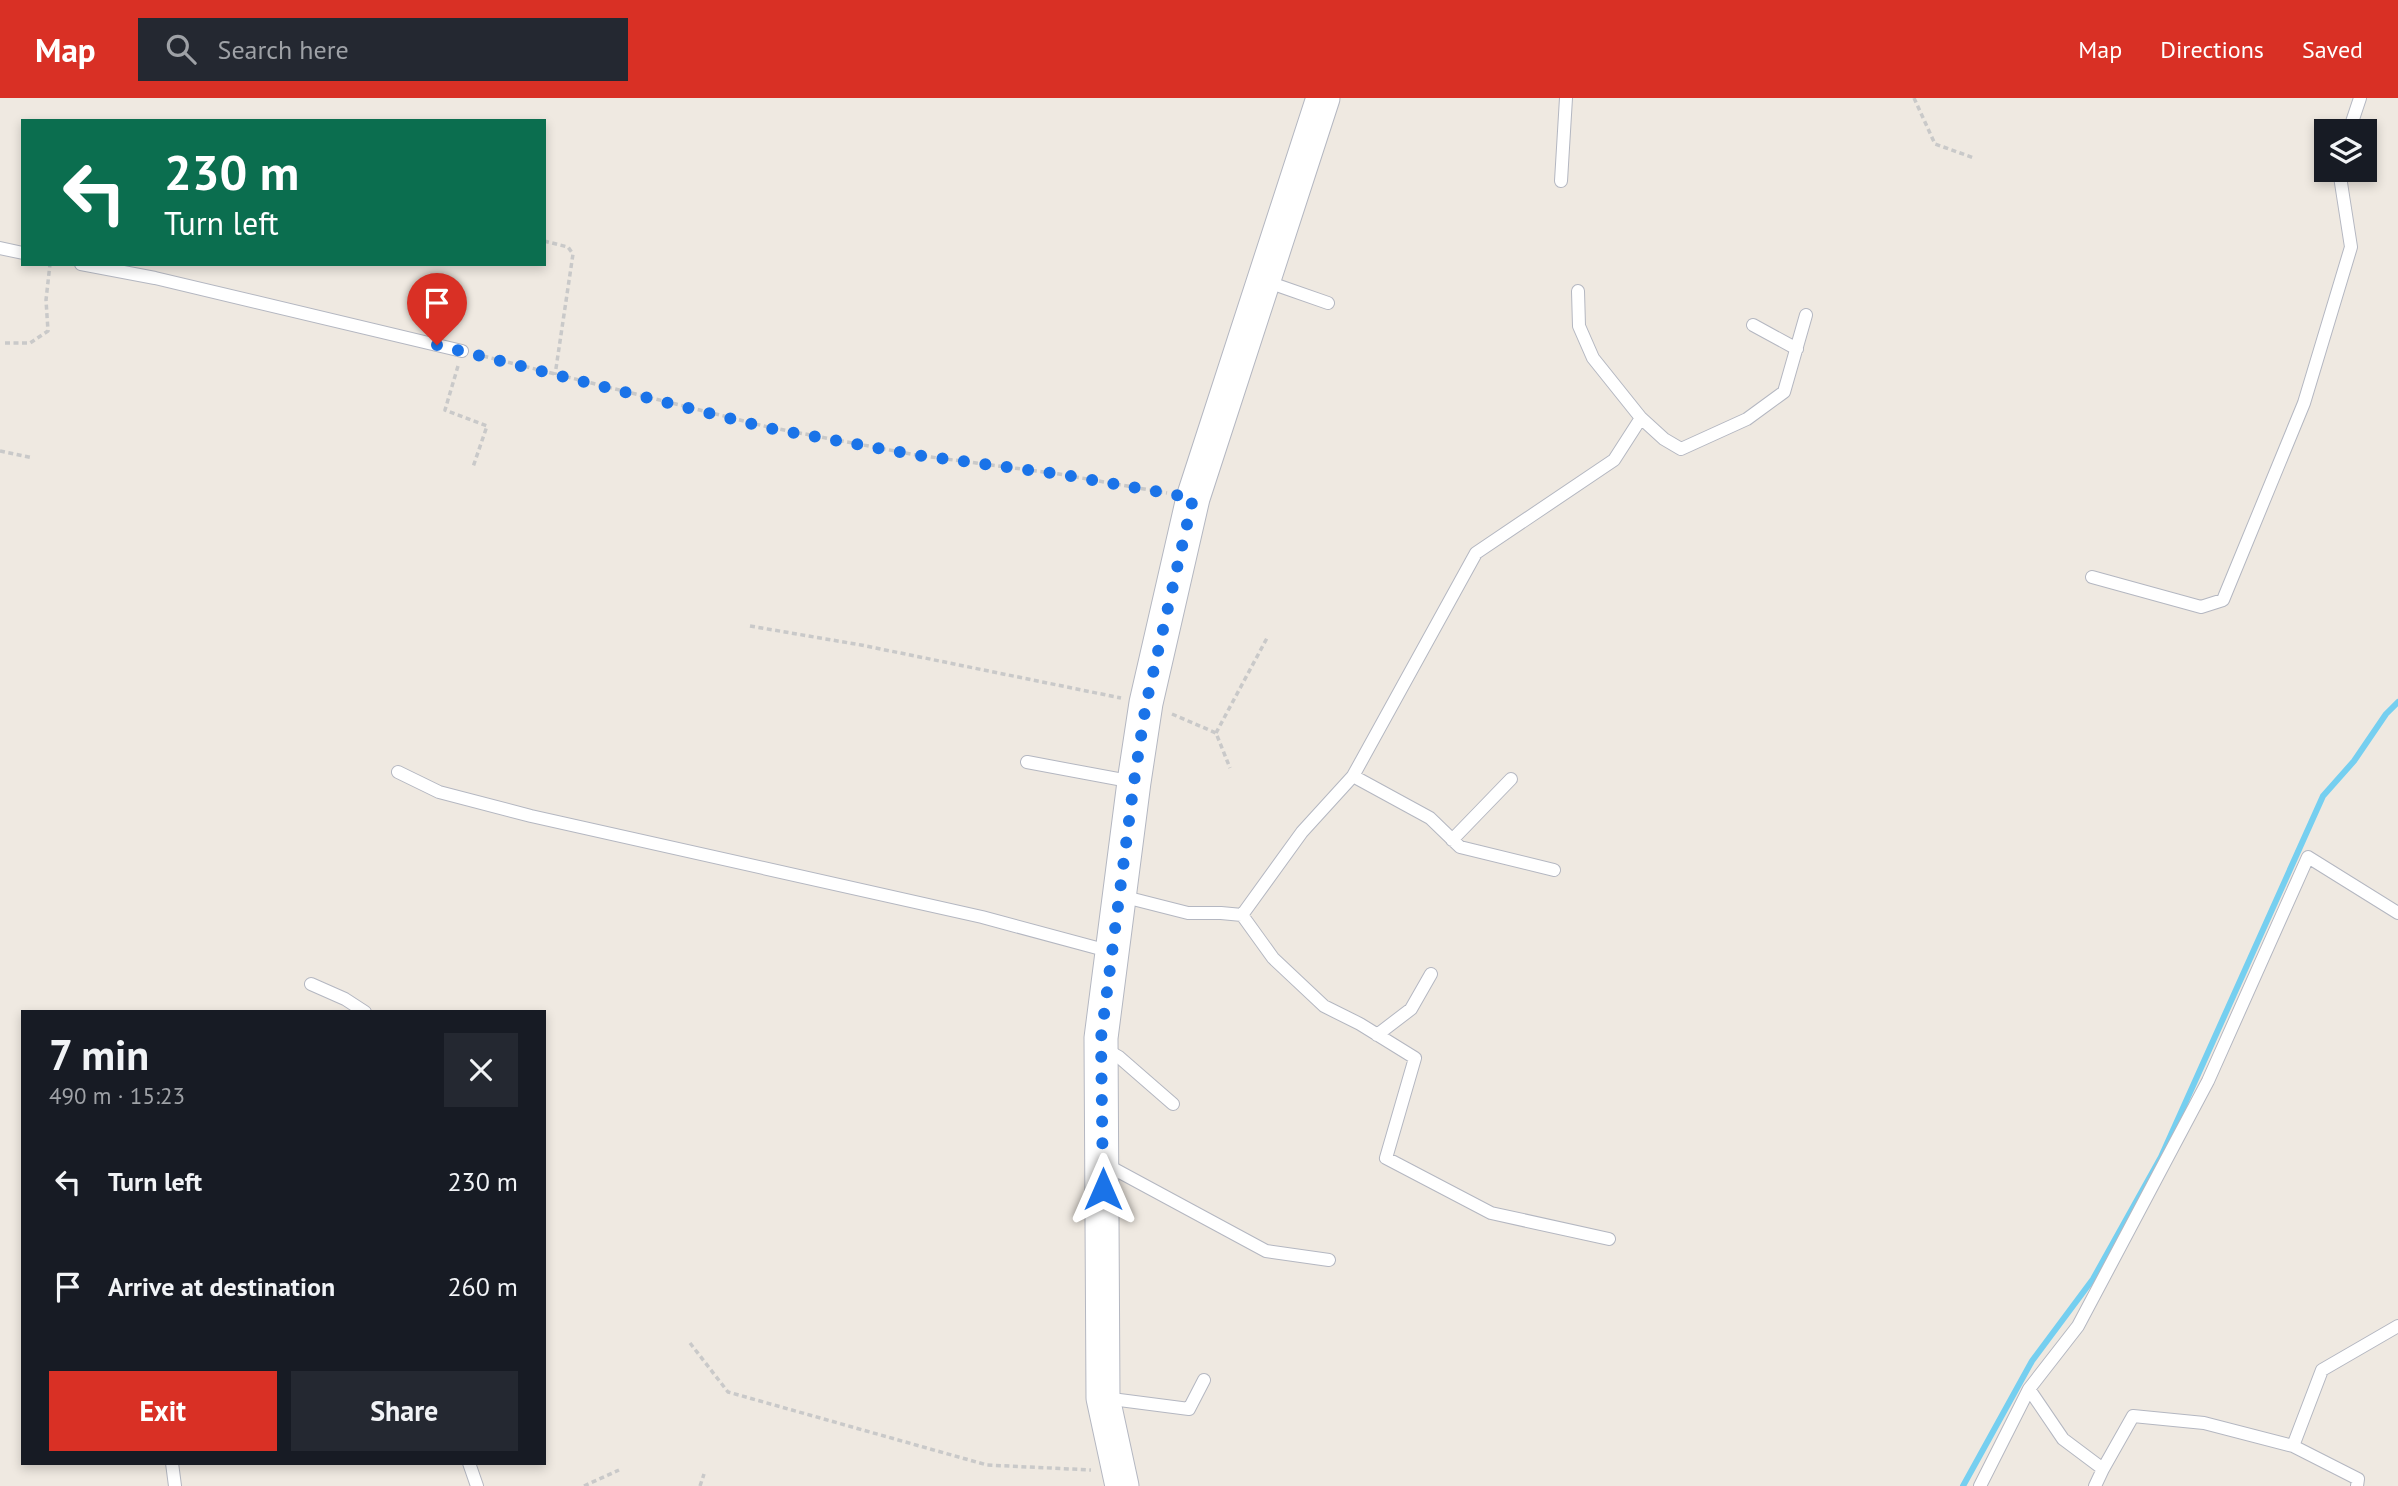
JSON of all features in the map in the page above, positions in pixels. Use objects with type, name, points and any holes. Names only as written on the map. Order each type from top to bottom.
[{"type":"street","points":[[1120,1479],[1103,1398],[1102,1047],[1134,782],[1146,704],[1193,498],[1323,98]]},
{"type":"lane","points":[[1561,181],[1566,98]]},
{"type":"lane","points":[[2354,119],[2360,98]]},
{"type":"lane","points":[[2092,577],[2201,607],[2223,600],[2304,403],[2351,247],[2341,182]]},
{"type":"lane","points":[[0,248],[21,253]]},
{"type":"lane","points":[[92,266],[155,278],[463,351]]},
{"type":"lane","points":[[1264,281],[1328,303]]},
{"type":"lane","points":[[1578,291],[1579,326],[1593,358],[1641,418],[1664,439],[1681,449],[1747,419],[1784,392],[1806,314]]},
{"type":"lane","points":[[1753,325],[1797,349]]},
{"type":"lane","points":[[1242,915],[1302,832],[1353,776],[1476,553],[1614,460],[1641,418]]},
{"type":"lane","points":[[1027,762],[1134,782]]},
{"type":"lane","points":[[398,772],[439,792],[531,816],[982,917],[1112,953]]},
{"type":"lane","points":[[1353,776],[1430,818],[1460,847],[1553,870]]},
{"type":"lane","points":[[1452,840],[1511,779]]},
{"type":"lane","points":[[1980,1486],[2029,1389],[2078,1326],[2208,1081],[2308,857],[2398,913]]},
{"type":"lane","points":[[1121,896],[1188,914],[1242,915],[1273,958],[1324,1006],[1415,1058],[1386,1158],[1491,1213],[1609,1239]]},
{"type":"lane","points":[[1377,1035],[1411,1009],[1431,974]]},
{"type":"lane","points":[[311,984],[345,999],[362,1010]]},
{"type":"lane","points":[[1102,1047],[1118,1057],[1173,1104]]},
{"type":"lane","points":[[1103,1163],[1266,1251],[1329,1260]]},
{"type":"lane","points":[[2293,1446],[2322,1370],[2398,1326]]},
{"type":"lane","points":[[1103,1398],[1189,1409],[1204,1380]]},
{"type":"lane","points":[[2029,1389],[2063,1439],[2103,1469]]},
{"type":"lane","points":[[2095,1486],[2133,1416],[2204,1423],[2293,1446],[2358,1479],[2357,1486]]},
{"type":"lane","points":[[172,1465],[175,1486]]},
{"type":"lane","points":[[470,1465],[477,1486]]},
{"type":"path","points":[[1914,98],[1935,144],[1974,158]]},
{"type":"path","points":[[546,242],[568,247],[573,254],[555,375]]},
{"type":"path","points":[[5,343],[30,343],[48,331],[46,299],[50,266]]},
{"type":"path","points":[[473,467],[487,426],[445,410],[463,351],[768,428],[916,455],[1059,474],[1193,498]]},
{"type":"path","points":[[0,451],[33,458]]},
{"type":"path","points":[[750,626],[861,645],[1146,704],[1216,733],[1230,768]]},
{"type":"path","points":[[1216,733],[1267,638]]},
{"type":"path","points":[[690,1343],[729,1392],[987,1465],[1120,1479]]},
{"type":"path","points":[[584,1486],[619,1470]]},
{"type":"path","points":[[700,1486],[704,1474]]},
{"type":"waterway","points":[[1963,1486],[2032,1361],[2093,1279],[2161,1157],[2323,796],[2354,761],[2386,714],[2398,702]]},
{"type":"route","points":[[437,345],[768,428],[916,455],[1059,474],[1193,498],[1146,704],[1134,782],[1101,1038],[1103,1189]]}]
